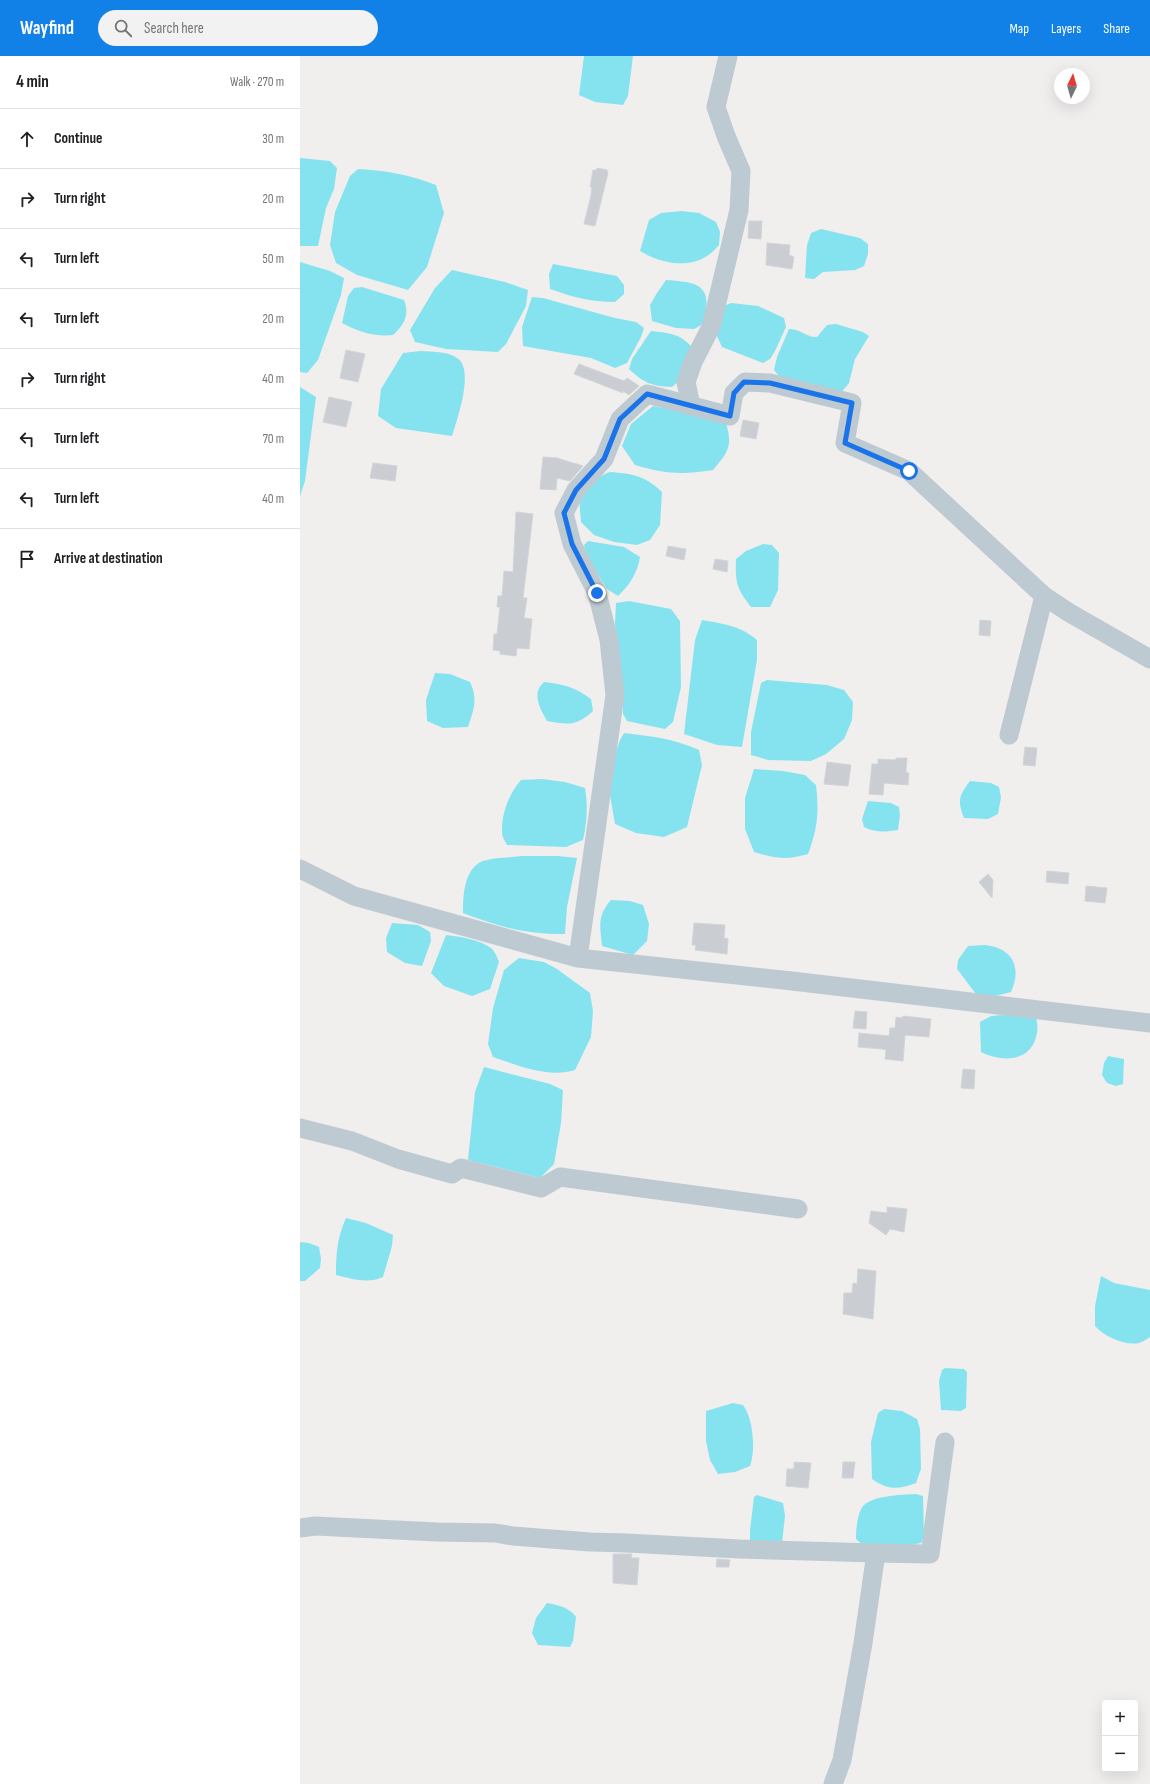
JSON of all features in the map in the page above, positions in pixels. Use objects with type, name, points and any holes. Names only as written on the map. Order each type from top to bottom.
[{"type":"street","points":[[691,406],[686,382],[693,362],[711,327],[739,210],[741,171],[726,136],[716,107],[728,56]]},
{"type":"street","points":[[578,958],[615,695],[609,640],[597,593],[572,544],[564,513],[576,490],[604,459],[620,419],[647,394],[730,416],[734,393],[744,382],[770,383],[852,403],[845,443],[909,471],[1044,596],[1068,612],[1150,659]]},
{"type":"street","points":[[1009,735],[1044,596]]},
{"type":"street","points":[[300,869],[354,896],[578,958],[784,980],[1150,1023]]},
{"type":"street","points":[[300,1128],[352,1141],[398,1159],[452,1174],[461,1168],[541,1188],[560,1177],[798,1209]]},
{"type":"street","points":[[300,1528],[315,1526],[437,1532],[495,1533],[513,1536],[590,1542],[627,1542],[739,1550],[930,1554],[945,1442]]},
{"type":"street","points":[[834,1784],[843,1752],[863,1643],[876,1553]]},
{"type":"water","points":[[584,56],[633,56],[628,96],[623,105],[595,102],[579,95]]},
{"type":"water","points":[[300,158],[330,161],[337,168],[334,189],[326,208],[318,246],[300,246]]},
{"type":"water","points":[[358,169],[398,174],[436,185],[444,213],[427,267],[408,290],[357,275],[336,263],[330,245],[335,212],[350,176]]},
{"type":"water","points":[[682,211],[699,213],[716,222],[720,232],[719,245],[712,252],[699,260],[674,263],[656,259],[640,251],[649,220],[661,213]]},
{"type":"water","points":[[821,229],[860,238],[868,244],[868,254],[864,266],[855,270],[823,272],[814,279],[805,278],[807,245],[811,233]]},
{"type":"water","points":[[300,262],[330,271],[344,278],[341,295],[318,360],[307,373],[300,372]]},
{"type":"water","points":[[553,264],[617,276],[624,285],[624,294],[615,302],[606,302],[582,298],[550,289],[549,274]]},
{"type":"water","points":[[452,270],[505,282],[528,290],[526,306],[506,344],[498,352],[446,349],[415,342],[410,330],[435,288]]},
{"type":"water","points":[[666,280],[696,285],[702,289],[705,294],[706,302],[706,312],[703,324],[694,329],[676,328],[652,321],[650,305]]},
{"type":"water","points":[[362,287],[404,300],[406,305],[405,319],[393,335],[367,333],[342,323],[348,296],[354,288]]},
{"type":"water","points":[[532,297],[543,298],[615,318],[636,322],[644,328],[641,337],[627,363],[615,368],[591,358],[523,346],[522,327]]},
{"type":"water","points":[[731,303],[758,306],[784,318],[786,327],[770,359],[763,363],[722,347],[716,334],[724,306]]},
{"type":"water","points":[[836,324],[863,332],[869,336],[855,359],[849,383],[840,394],[784,382],[774,370],[777,357],[789,329],[797,330],[810,336],[817,337],[827,325]]},
{"type":"water","points":[[651,331],[678,336],[691,346],[681,379],[672,387],[648,383],[639,378],[629,369],[632,359]]},
{"type":"water","points":[[420,351],[449,354],[457,358],[462,364],[465,373],[465,383],[461,407],[452,436],[396,428],[378,416],[381,389],[403,353]]},
{"type":"water","points":[[300,387],[316,397],[305,481],[300,496]]},
{"type":"water","points":[[653,406],[695,414],[726,423],[729,438],[728,449],[726,454],[713,470],[692,473],[674,473],[635,465],[622,446],[631,424]]},
{"type":"water","points":[[610,472],[638,476],[656,486],[662,492],[660,525],[650,540],[637,545],[614,542],[594,535],[581,522],[580,503],[584,493],[591,484]]},
{"type":"water","points":[[588,541],[624,547],[640,557],[639,563],[632,578],[626,588],[618,596],[607,589],[587,557],[584,545]]},
{"type":"water","points":[[763,544],[772,545],[779,553],[778,590],[770,607],[751,607],[738,585],[736,559],[746,551]]},
{"type":"water","points":[[629,601],[671,609],[680,621],[681,687],[673,722],[665,729],[627,721],[623,714],[622,684],[617,655],[615,623],[616,603]]},
{"type":"water","points":[[702,620],[737,628],[757,640],[757,660],[742,747],[717,745],[684,734],[695,640]]},
{"type":"water","points":[[435,673],[450,674],[470,682],[474,693],[474,704],[468,727],[443,728],[427,721],[426,700]]},
{"type":"water","points":[[767,680],[827,685],[844,690],[853,702],[852,720],[844,739],[826,754],[811,761],[768,760],[751,755],[751,732],[761,683]]},
{"type":"water","points":[[544,682],[563,685],[579,691],[591,699],[593,711],[577,722],[567,724],[547,721],[537,696],[540,687]]},
{"type":"water","points":[[624,733],[672,741],[699,750],[702,765],[687,827],[664,837],[636,833],[615,824],[607,778],[620,740]]},
{"type":"water","points":[[754,769],[783,771],[805,775],[816,785],[817,820],[808,854],[781,858],[754,852],[745,829],[745,798]]},
{"type":"water","points":[[542,779],[565,782],[585,788],[587,814],[583,840],[566,847],[507,845],[502,836],[502,826],[504,812],[509,798],[521,780]]},
{"type":"water","points":[[970,781],[991,783],[999,787],[1001,797],[998,814],[988,819],[964,818],[960,807],[960,798]]},
{"type":"water","points":[[868,801],[891,803],[899,807],[900,815],[898,830],[881,832],[864,827],[862,819]]},
{"type":"water","points":[[520,856],[558,856],[577,858],[567,907],[565,934],[537,933],[512,929],[463,913],[464,891],[468,876],[477,865],[483,861],[492,859]]},
{"type":"water","points":[[611,900],[630,901],[643,905],[649,924],[647,941],[633,955],[602,946],[600,927],[601,916]]},
{"type":"water","points":[[392,923],[418,925],[430,932],[431,941],[422,966],[405,963],[387,952],[386,938]]},
{"type":"water","points":[[446,935],[475,940],[494,951],[499,962],[490,989],[472,996],[444,986],[431,973]]},
{"type":"water","points":[[984,945],[1001,950],[1008,954],[1012,960],[1015,966],[1016,974],[1011,992],[995,996],[976,994],[957,969],[958,960],[968,946]]},
{"type":"water","points":[[519,958],[544,962],[557,969],[590,993],[593,1011],[591,1037],[575,1070],[555,1073],[544,1072],[493,1057],[488,1044],[493,1008],[504,970]]},
{"type":"water","points":[[1027,1013],[1036,1017],[1037,1027],[1034,1043],[1029,1050],[1023,1055],[1015,1058],[998,1058],[981,1052],[980,1022],[991,1016]]},
{"type":"water","points":[[1108,1056],[1124,1059],[1123,1084],[1116,1086],[1107,1083],[1102,1075],[1104,1063]]},
{"type":"water","points":[[484,1067],[550,1084],[563,1090],[561,1123],[554,1164],[540,1178],[468,1160],[475,1092]]},
{"type":"water","points":[[346,1218],[366,1223],[393,1235],[392,1246],[383,1277],[366,1280],[336,1275],[338,1246]]},
{"type":"water","points":[[300,1242],[309,1243],[319,1247],[321,1259],[320,1268],[305,1281],[300,1281]]},
{"type":"water","points":[[1101,1276],[1114,1283],[1150,1290],[1150,1337],[1139,1343],[1133,1344],[1121,1342],[1109,1337],[1095,1326],[1095,1306]]},
{"type":"water","points":[[945,1368],[964,1369],[967,1372],[966,1408],[961,1411],[941,1410],[939,1381],[942,1370]]},
{"type":"water","points":[[733,1403],[743,1405],[749,1418],[753,1443],[752,1459],[750,1466],[735,1472],[718,1474],[710,1460],[706,1441],[706,1411]]},
{"type":"water","points":[[884,1409],[902,1411],[917,1419],[920,1429],[921,1469],[916,1483],[904,1487],[893,1488],[878,1483],[872,1479],[871,1442],[878,1413]]},
{"type":"water","points":[[916,1494],[923,1496],[924,1536],[921,1543],[906,1546],[865,1547],[856,1539],[859,1516],[861,1509],[865,1504],[878,1498],[894,1495]]},
{"type":"water","points":[[757,1495],[783,1503],[785,1516],[782,1543],[750,1542],[754,1497]]},
{"type":"water","points":[[547,1603],[567,1609],[576,1617],[573,1641],[570,1647],[538,1645],[532,1633],[536,1618]]},
{"type":"building","points":[[597,168],[607,170],[608,173],[595,226],[584,224],[591,195],[592,187],[590,187],[593,170],[597,170]]},
{"type":"building","points":[[749,221],[762,221],[761,239],[748,238]]},
{"type":"building","points":[[767,243],[790,245],[789,255],[794,257],[792,269],[766,265]]},
{"type":"building","points":[[346,350],[365,354],[358,382],[340,378]]},
{"type":"building","points":[[579,364],[624,381],[627,378],[639,386],[629,395],[623,391],[623,393],[574,374]]},
{"type":"building","points":[[329,397],[352,402],[346,427],[323,422]]},
{"type":"building","points":[[743,420],[759,423],[756,439],[740,436]]},
{"type":"building","points":[[543,457],[557,458],[583,466],[570,481],[557,478],[556,490],[540,489]]},
{"type":"building","points":[[373,463],[397,466],[395,481],[370,478]]},
{"type":"building","points":[[516,512],[533,514],[523,598],[527,598],[524,618],[532,619],[529,649],[517,648],[516,656],[500,654],[500,651],[493,650],[494,634],[497,634],[500,607],[497,607],[498,596],[502,596],[504,571],[513,572]]},
{"type":"building","points":[[668,546],[686,549],[684,560],[666,556]]},
{"type":"building","points":[[715,559],[728,561],[727,572],[713,569]]},
{"type":"building","points":[[980,620],[991,621],[990,636],[979,635]]},
{"type":"building","points":[[1025,747],[1037,748],[1035,766],[1023,765]]},
{"type":"building","points":[[896,758],[907,758],[906,772],[909,773],[908,785],[884,783],[883,795],[869,794],[872,764],[878,764],[878,759],[896,760]]},
{"type":"building","points":[[827,762],[851,765],[848,786],[824,784]]},
{"type":"building","points":[[1047,871],[1069,873],[1068,884],[1046,882]]},
{"type":"building","points":[[988,874],[993,880],[992,898],[979,882]]},
{"type":"building","points":[[1086,886],[1107,888],[1105,903],[1085,901]]},
{"type":"building","points":[[694,923],[725,925],[724,938],[728,939],[727,954],[695,950],[696,945],[692,945]]},
{"type":"building","points":[[855,1011],[867,1012],[866,1029],[853,1028]]},
{"type":"building","points":[[903,1016],[931,1019],[929,1037],[905,1035],[903,1061],[885,1059],[886,1050],[858,1047],[859,1033],[889,1036],[890,1028],[895,1028],[896,1017],[903,1018]]},
{"type":"building","points":[[963,1069],[975,1070],[974,1089],[961,1088]]},
{"type":"building","points":[[887,1207],[907,1209],[904,1232],[890,1229],[886,1235],[869,1223],[871,1211],[887,1213]]},
{"type":"building","points":[[858,1269],[876,1271],[873,1319],[843,1314],[844,1293],[852,1293],[853,1283],[857,1284]]},
{"type":"building","points":[[794,1462],[811,1463],[808,1488],[786,1486],[787,1469],[794,1469]]},
{"type":"building","points":[[843,1462],[855,1462],[853,1478],[842,1478]]},
{"type":"building","points":[[613,1554],[632,1554],[631,1558],[639,1558],[637,1585],[613,1583]]},
{"type":"building","points":[[717,1559],[730,1560],[729,1567],[716,1567]]},
{"type":"route","points":[[597,593],[572,544],[564,513],[576,490],[604,459],[620,419],[647,394],[730,416],[734,393],[744,382],[770,383],[852,403],[845,443],[909,471]]}]
